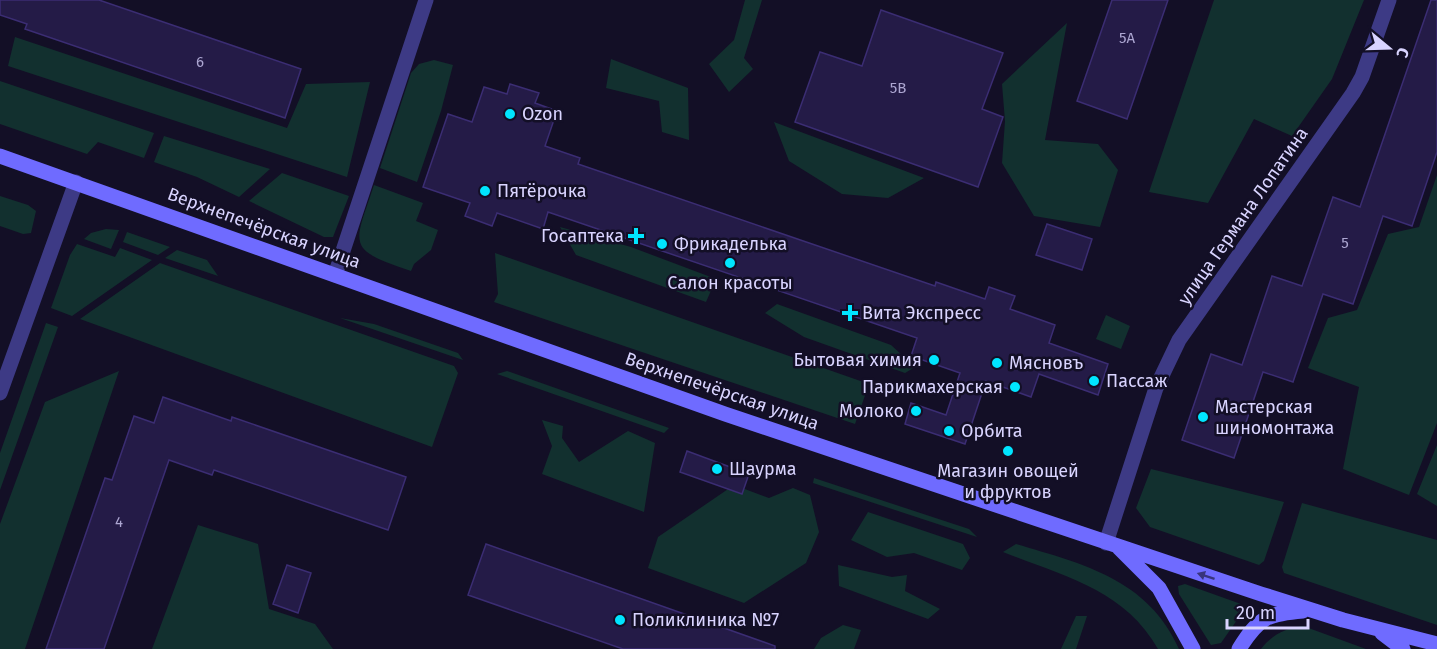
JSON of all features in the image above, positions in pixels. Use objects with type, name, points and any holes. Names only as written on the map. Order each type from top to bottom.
[{"type":"street","points":[[335,275],[426,0]]},
{"type":"street","name":"улица Германа Лопатина","points":[[1111,544],[1133,456],[1156,388],[1179,340],[1353,93],[1362,77],[1389,0]]},
{"type":"street","name":"Верхнепечёрская улица","points":[[0,156],[736,418],[1312,610],[1437,644]]},
{"type":"street","points":[[0,393],[76,182]]},
{"type":"street","points":[[1111,544],[1159,588],[1193,649]]},
{"type":"street","points":[[1239,649],[1250,631],[1273,614],[1312,610]]},
{"type":"street","points":[[1377,629],[1402,649]]},
{"type":"green space","points":[[745,0],[762,0],[744,58],[753,69],[729,92],[709,64],[734,40]]},
{"type":"green space","points":[[1214,0],[1364,0],[1332,79],[1292,136],[1254,119],[1208,203],[1149,192]]},
{"type":"green space","points":[[1067,23],[1045,140],[1098,144],[1118,170],[1100,227],[1034,216],[1002,163],[1005,121],[1002,84]]},
{"type":"green space","points":[[15,37],[287,128],[306,84],[370,82],[347,177],[8,66]]},
{"type":"green space","points":[[611,59],[688,88],[689,140],[662,132],[659,101],[606,88]]},
{"type":"green space","points":[[434,60],[453,65],[441,111],[417,182],[380,168],[411,73],[419,64]]},
{"type":"green space","points":[[0,81],[154,133],[144,158],[98,142],[87,154],[0,124]]},
{"type":"green space","points":[[774,122],[924,178],[888,198],[842,194],[789,161]]},
{"type":"green space","points":[[164,136],[270,169],[239,197],[197,177],[154,162]]},
{"type":"green space","points":[[282,173],[349,196],[333,237],[324,237],[249,201]]},
{"type":"green space","points":[[1437,175],[1437,423],[1409,495],[1343,469],[1359,387],[1308,368],[1328,318],[1357,310],[1388,234],[1419,227]]},
{"type":"green space","points":[[374,185],[423,203],[416,221],[438,230],[431,250],[414,264],[411,271],[375,257],[360,243],[362,221]]},
{"type":"green space","points":[[0,196],[28,205],[36,211],[31,233],[23,234],[0,226]]},
{"type":"green space","points":[[560,227],[631,247],[716,279],[706,302],[576,255]]},
{"type":"green space","points":[[106,229],[119,230],[111,249],[84,239],[91,233]]},
{"type":"green space","points":[[127,232],[170,247],[158,255],[123,242]]},
{"type":"green space","points":[[77,244],[115,257],[120,248],[152,260],[72,316],[51,308],[70,255]]},
{"type":"green space","points":[[177,250],[207,260],[218,276],[165,258]]},
{"type":"green space","points":[[495,253],[869,384],[855,424],[494,302],[498,294]]},
{"type":"green space","points":[[160,263],[454,366],[458,373],[432,447],[80,319]]},
{"type":"green space","points":[[777,304],[891,345],[915,367],[905,373],[804,337],[765,313]]},
{"type":"green space","points":[[1106,315],[1130,326],[1121,349],[1096,339]]},
{"type":"green space","points":[[340,318],[374,324],[458,353],[463,360]]},
{"type":"green space","points":[[46,323],[58,327],[0,490],[0,453]]},
{"type":"green space","points":[[119,371],[25,649],[0,649],[0,524],[45,402]]},
{"type":"green space","points":[[507,371],[669,428],[664,433],[497,374]]},
{"type":"green space","points":[[542,420],[563,426],[562,438],[579,462],[628,431],[655,443],[644,512],[542,474],[552,446]]},
{"type":"green space","points":[[1437,445],[1437,506],[1417,494]]},
{"type":"green space","points":[[1151,469],[1284,502],[1264,561],[1259,565],[1150,527],[1136,508]]},
{"type":"green space","points":[[814,478],[969,529],[977,537],[813,483]]},
{"type":"green space","points":[[734,485],[769,498],[793,488],[810,495],[819,532],[806,563],[744,603],[648,568],[658,537]]},
{"type":"green space","points":[[1302,503],[1437,540],[1437,625],[1284,573],[1282,567]]},
{"type":"green space","points":[[868,512],[963,544],[970,558],[962,570],[914,553],[887,557],[851,540]]},
{"type":"green space","points":[[198,525],[258,544],[269,609],[315,624],[333,649],[152,649]]},
{"type":"green space","points":[[1016,544],[1089,568],[1131,590],[1150,606],[1166,625],[1179,649],[1158,649],[1128,612],[1110,598],[1069,577],[1003,552]]},
{"type":"green space","points":[[838,565],[892,577],[907,575],[905,591],[940,609],[928,619],[839,586]]},
{"type":"green space","points":[[1185,584],[1241,604],[1244,610],[1221,643],[1211,645],[1179,594],[1178,586]]},
{"type":"green space","points":[[1076,616],[1087,616],[1076,649],[1061,649]]},
{"type":"green space","points":[[843,625],[861,630],[854,649],[814,649],[821,638]]},
{"type":"green space","points":[[1303,626],[1366,649],[1261,649],[1279,633]]},
{"type":"building","points":[[0,0],[99,0],[301,69],[285,118],[25,29],[27,24],[0,15]]},
{"type":"building","points":[[1112,0],[1168,0],[1127,119],[1077,101]]},
{"type":"building","points":[[1431,0],[1437,0],[1437,152],[1412,226],[1383,216],[1353,304],[1323,294],[1293,382],[1263,372],[1234,458],[1182,440],[1211,354],[1242,365],[1272,276],[1302,286],[1333,197],[1360,207]]},
{"type":"building","points":[[881,10],[1003,53],[982,109],[1003,117],[978,187],[795,122],[820,52],[862,66]]},
{"type":"building","points":[[510,84],[539,93],[535,103],[557,111],[545,146],[580,158],[578,164],[935,286],[936,282],[985,299],[989,287],[1015,296],[1010,309],[1055,325],[1049,343],[1108,364],[1098,395],[1039,374],[1031,397],[986,381],[965,444],[905,424],[911,403],[946,415],[960,373],[911,356],[917,338],[548,212],[543,229],[497,213],[492,226],[465,216],[470,203],[423,187],[448,114],[472,122],[484,87],[507,94]]},
{"type":"building","points":[[1047,224],[1092,239],[1082,270],[1036,255]]},
{"type":"building","points":[[163,397],[231,421],[232,417],[406,477],[388,530],[214,470],[212,475],[169,460],[104,649],[46,649],[105,478],[112,480],[134,416],[154,423]]},
{"type":"building","points":[[687,451],[749,474],[742,494],[680,472]]},
{"type":"building","name":"Поликлиника №7","points":[[486,544],[775,646],[775,649],[623,649],[468,595]]},
{"type":"building","points":[[287,565],[311,573],[298,613],[273,604]]},
{"type":"place","name":"Ozon","points":[[510,114]]},
{"type":"place","name":"Пятёрочка","points":[[485,191]]},
{"type":"place","name":"Госаптека","points":[[636,236]]},
{"type":"place","name":"Фрикаделька","points":[[662,244]]},
{"type":"place","name":"Салон красоты","points":[[730,263]]},
{"type":"place","name":"Вита Экспресс","points":[[850,313]]},
{"type":"place","name":"Бытовая химия","points":[[934,360]]},
{"type":"place","name":"Мясновъ","points":[[997,363]]},
{"type":"place","name":"Пассаж","points":[[1094,381]]},
{"type":"place","name":"Парикмахерская","points":[[1015,387]]},
{"type":"place","name":"Молоко","points":[[916,411]]},
{"type":"place","name":"Мастерская шиномонтажа","points":[[1203,417]]},
{"type":"place","name":"Орбита","points":[[949,431]]},
{"type":"place","name":"Магазин овощей и фруктов","points":[[1008,451]]},
{"type":"place","name":"Шаурма","points":[[717,469]]},
{"type":"place","name":"Поликлиника №7","points":[[620,620]]}]
